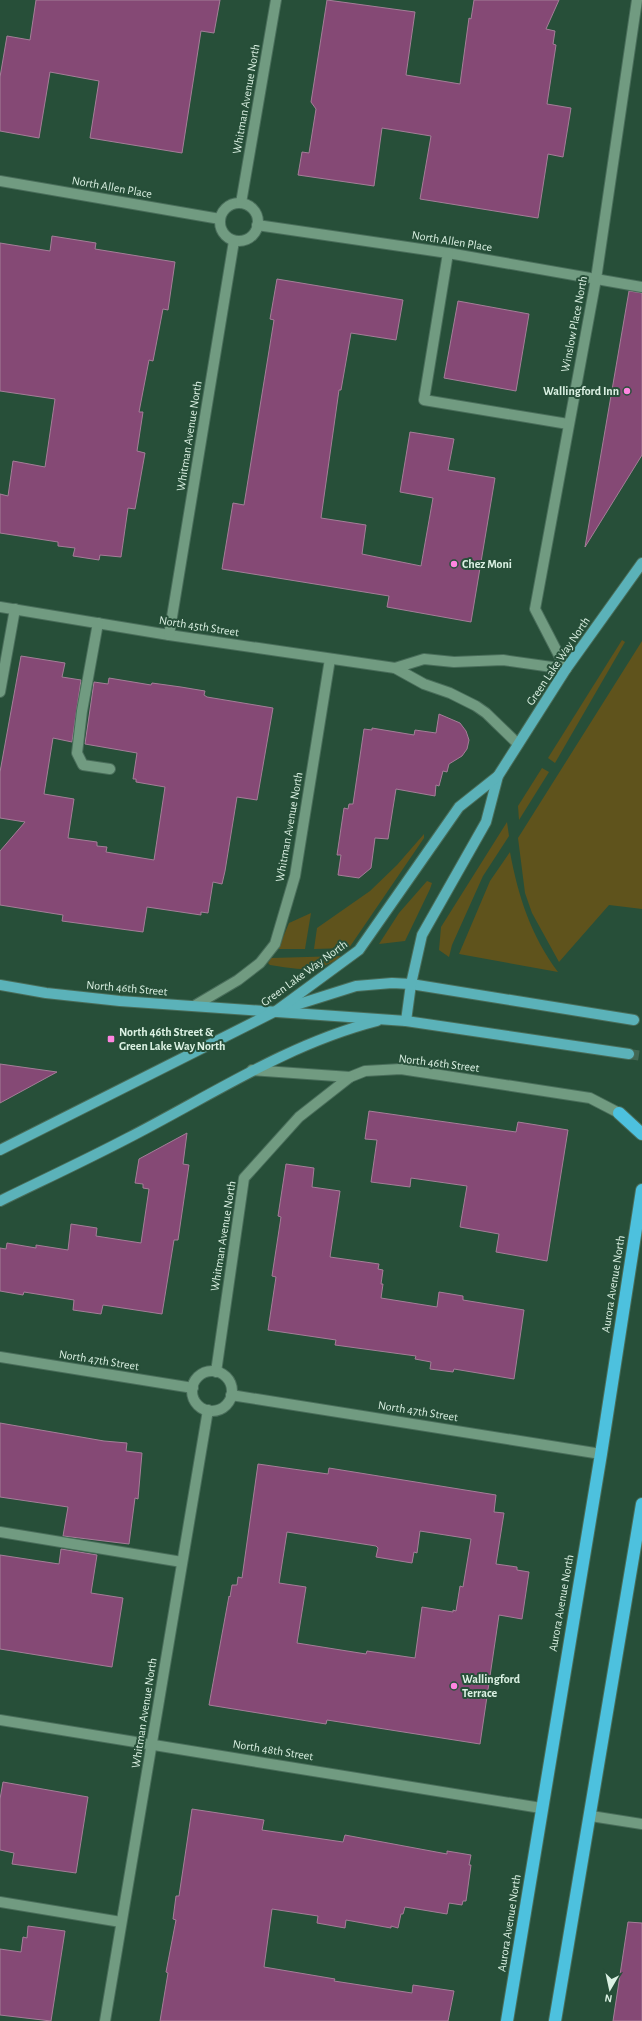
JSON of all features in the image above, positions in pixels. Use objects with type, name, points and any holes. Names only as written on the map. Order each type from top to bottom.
[{"type":"highway","points":[[619,1113],[642,1134]]},
{"type":"highway","name":"Aurora Avenue North","points":[[507,2021],[541,1808],[601,1454],[642,1190]]},
{"type":"highway","points":[[555,2021],[591,1816],[642,1504]]},
{"type":"main road","name":"Green Lake Way North","points":[[406,1021],[411,984],[422,935],[486,822],[498,776],[566,668],[642,563]]},
{"type":"main road","name":"Green Lake Way North","points":[[0,1150],[276,1011],[359,950],[459,807],[498,776]]},
{"type":"main road","name":"North 46th Street","points":[[276,1011],[356,986],[392,983],[411,984],[634,1020]]},
{"type":"main road","name":"North 46th Street","points":[[0,985],[88,998],[406,1021],[629,1054]]},
{"type":"main road","points":[[0,1201],[128,1138],[252,1070],[326,1036],[387,1019]]},
{"type":"street","name":"Whitman Avenue North","points":[[241,203],[276,0]]},
{"type":"street","name":"Winslow Place North","points":[[566,668],[535,609],[596,279],[637,0]]},
{"type":"street","name":"North Allen Place","points":[[0,181],[220,219]]},
{"type":"street","points":[[241,203],[254,210],[257,216],[258,225],[254,234],[249,239],[234,241],[225,236],[222,231],[220,219],[226,207],[241,203]]},
{"type":"street","name":"North Allen Place","points":[[258,225],[448,253],[642,287]]},
{"type":"street","name":"Whitman Avenue North","points":[[169,635],[234,241]]},
{"type":"street","points":[[448,253],[424,400],[568,424]]},
{"type":"street","name":"North 45th Street","points":[[0,607],[169,635],[395,668],[424,684],[450,693],[476,706],[486,713],[518,744]]},
{"type":"street","points":[[0,692],[15,609]]},
{"type":"street","points":[[98,623],[82,711],[77,753],[82,766],[110,769]]},
{"type":"street","name":"Whitman Avenue North","points":[[194,1006],[238,980],[260,963],[275,944],[295,876],[330,659]]},
{"type":"street","name":"North 45th Street","points":[[395,668],[424,659],[454,662],[503,660],[566,668]]},
{"type":"street","name":"North 46th Street","points":[[252,1070],[350,1077],[365,1071],[401,1069],[590,1098],[619,1113]]},
{"type":"street","name":"Whitman Avenue North","points":[[216,1372],[244,1178],[298,1117],[350,1077]]},
{"type":"street","name":"North 47th Street","points":[[0,1357],[193,1388]]},
{"type":"street","points":[[207,1372],[216,1372],[229,1380],[231,1395],[228,1403],[223,1408],[208,1410],[198,1405],[194,1399],[193,1388],[196,1380],[201,1375],[207,1372]]},
{"type":"street","name":"North 47th Street","points":[[231,1395],[601,1454]]},
{"type":"street","name":"Whitman Avenue North","points":[[105,2021],[153,1744],[208,1410]]},
{"type":"street","points":[[0,1532],[182,1562]]},
{"type":"street","name":"North 48th Street","points":[[0,1720],[541,1808]]},
{"type":"street","points":[[591,1816],[642,1824]]},
{"type":"street","points":[[0,1902],[122,1922]]},
{"type":"shaded area","points":[[622,640],[625,642],[555,763],[548,758]]},
{"type":"shaded area","points":[[642,641],[642,909],[609,905],[559,962],[532,913],[525,893],[518,838]]},
{"type":"shaded area","points":[[542,768],[549,772],[519,820],[518,806]]},
{"type":"shaded area","points":[[507,822],[509,836],[483,876],[452,945],[449,957],[439,950],[441,927]]},
{"type":"shaded area","points":[[424,834],[424,838],[349,948],[314,949],[317,928],[370,891],[397,865]]},
{"type":"shaded area","points":[[510,852],[517,884],[533,930],[558,972],[459,954],[490,881]]},
{"type":"shaded area","points":[[427,881],[432,883],[430,889],[405,941],[379,944],[399,913]]},
{"type":"shaded area","points":[[311,913],[305,949],[278,949],[289,923]]},
{"type":"shaded area","points":[[342,956],[324,966],[307,969],[270,965],[268,963],[271,958]]},
{"type":"building","points":[[36,0],[220,0],[214,33],[201,31],[182,153],[90,138],[99,81],[50,72],[39,138],[0,131],[0,77],[7,36],[30,40]]},
{"type":"building","points":[[327,0],[415,12],[406,75],[460,84],[469,18],[471,19],[474,0],[559,0],[546,29],[555,31],[553,44],[556,45],[547,104],[571,108],[563,157],[548,154],[538,218],[420,199],[431,136],[382,128],[374,186],[298,175],[302,152],[309,153],[316,109],[311,102]]},
{"type":"building","points":[[52,236],[96,243],[95,249],[175,262],[168,310],[163,309],[153,361],[149,360],[139,412],[143,412],[137,451],[145,453],[135,509],[128,508],[121,557],[100,555],[99,560],[73,556],[75,548],[58,546],[58,542],[0,533],[0,494],[8,496],[13,461],[45,467],[55,399],[0,391],[0,243],[50,251]]},
{"type":"building","points":[[277,279],[403,300],[396,340],[351,333],[341,390],[339,390],[321,518],[366,525],[362,554],[421,566],[433,498],[400,492],[410,432],[454,439],[448,470],[495,478],[471,622],[387,607],[389,596],[222,569],[233,503],[244,505],[274,320],[270,319]]},
{"type":"building","name":"Wallingford Inn","points":[[629,291],[642,293],[642,455],[585,547]]},
{"type":"building","points":[[458,301],[529,314],[516,391],[444,378]]},
{"type":"building","points":[[21,656],[65,663],[62,677],[81,680],[72,742],[53,738],[44,794],[74,799],[68,838],[97,842],[97,846],[107,847],[106,852],[154,860],[165,787],[136,782],[136,779],[133,779],[137,753],[85,744],[94,682],[108,684],[109,678],[151,685],[152,683],[181,687],[205,691],[204,695],[207,697],[273,708],[257,800],[237,797],[222,884],[213,882],[208,913],[201,912],[201,915],[147,907],[143,932],[62,921],[63,915],[0,905],[0,851],[25,822],[0,818],[0,772]]},
{"type":"building","points":[[439,714],[460,723],[466,731],[469,740],[467,749],[462,756],[449,764],[447,772],[443,771],[439,786],[436,785],[435,796],[396,789],[388,839],[375,838],[371,868],[359,878],[338,875],[341,855],[337,855],[344,808],[348,809],[349,804],[353,804],[364,729],[372,730],[372,728],[414,735],[415,730],[436,733]]},
{"type":"building","points":[[0,1064],[57,1072],[0,1103]]},
{"type":"building","points":[[369,1111],[516,1132],[518,1122],[568,1130],[547,1261],[496,1252],[499,1234],[460,1227],[467,1186],[411,1178],[410,1187],[371,1182],[377,1140],[365,1139]]},
{"type":"building","points":[[187,1133],[183,1164],[189,1165],[178,1240],[174,1240],[162,1314],[103,1305],[101,1314],[73,1310],[74,1300],[24,1292],[23,1295],[0,1291],[0,1248],[6,1249],[7,1243],[36,1248],[36,1245],[68,1250],[71,1224],[97,1228],[96,1236],[141,1243],[149,1189],[143,1188],[143,1184],[135,1183],[139,1159]]},
{"type":"building","points":[[286,1164],[314,1168],[312,1187],[340,1191],[330,1257],[379,1264],[378,1269],[383,1270],[381,1298],[437,1307],[439,1292],[463,1296],[463,1300],[524,1310],[514,1379],[454,1369],[453,1372],[430,1369],[431,1362],[415,1359],[416,1356],[335,1345],[336,1340],[268,1330],[276,1277],[272,1276],[281,1217],[278,1216]]},
{"type":"building","points":[[0,1423],[104,1441],[127,1443],[126,1451],[142,1453],[138,1499],[135,1498],[129,1544],[63,1536],[68,1507],[0,1497]]},
{"type":"building","points":[[258,1464],[328,1474],[329,1468],[496,1495],[494,1512],[504,1513],[496,1564],[517,1567],[517,1570],[529,1572],[522,1619],[499,1615],[480,1744],[327,1720],[326,1724],[209,1705],[229,1596],[230,1597],[232,1585],[237,1585],[238,1577],[242,1578]],"holes":[[[420,1531],[471,1539],[463,1587],[460,1586],[456,1611],[453,1610],[453,1612],[422,1607],[415,1658],[367,1651],[366,1654],[297,1643],[306,1587],[279,1583],[287,1532],[376,1546],[378,1548],[376,1557],[412,1563],[414,1552],[417,1553]]]},
{"type":"building","points":[[61,1549],[97,1555],[91,1593],[123,1598],[112,1667],[0,1649],[0,1555],[59,1564]]},
{"type":"building","points":[[3,1782],[88,1797],[76,1873],[12,1864],[14,1853],[0,1850],[0,1799]]},
{"type":"building","points":[[192,1809],[264,1820],[262,1830],[343,1842],[345,1835],[447,1854],[447,1851],[471,1855],[466,1901],[463,1901],[462,1905],[449,1903],[447,1914],[405,1907],[403,1914],[401,1914],[398,1928],[346,1920],[345,1928],[317,1923],[318,1916],[272,1909],[264,1967],[335,1979],[334,1981],[412,1993],[413,1985],[454,1991],[448,2021],[160,2021],[168,1973],[166,1972],[176,1920],[173,1919],[176,1896],[179,1896]]},
{"type":"building","points":[[628,1922],[642,1923],[642,2021],[613,2021]]},
{"type":"building","points":[[28,1926],[65,1931],[51,2021],[0,2015],[0,1949],[21,1952],[23,1937],[27,1938]]},
{"type":"tunnel","points":[[629,1054],[642,1056]]},
{"type":"place","name":"Wallingford Inn","points":[[627,391]]},
{"type":"place","name":"Chez Moni","points":[[454,564]]},
{"type":"place","name":"North 46th Street & Green Lake Way North","points":[[111,1039]]},
{"type":"place","name":"Wallingford Terrace","points":[[454,1686]]}]
